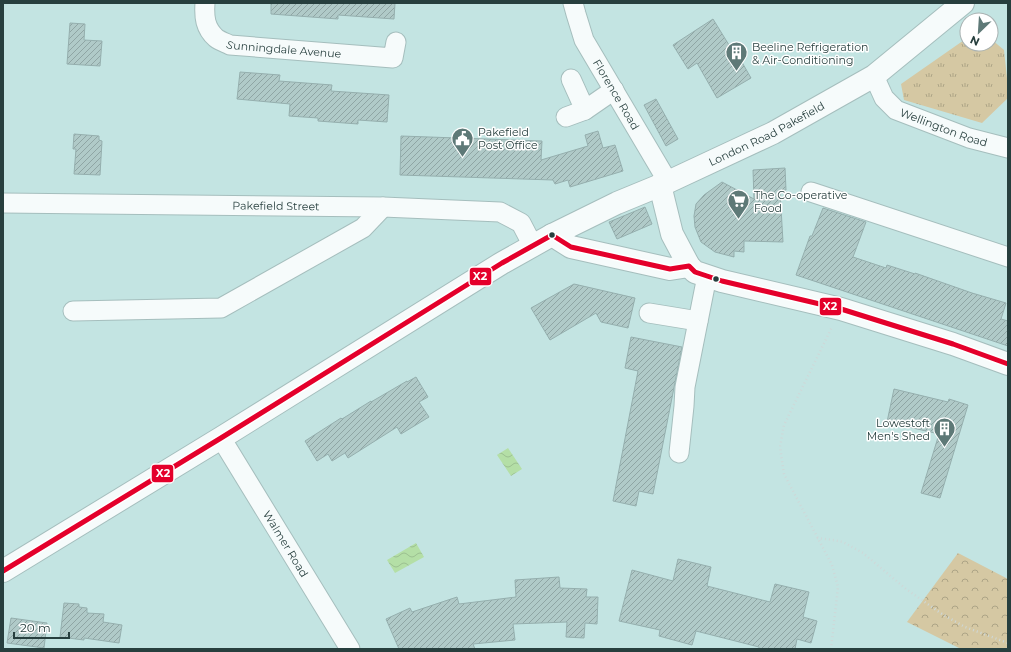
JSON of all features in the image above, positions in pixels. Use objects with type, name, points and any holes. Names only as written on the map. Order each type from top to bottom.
[{"type":"main road","name":"London Road Pakefield","points":[[3,571],[221,438],[489,271],[552,235],[617,203],[664,184],[773,133],[874,76],[964,3]]},
{"type":"main road","points":[[664,184],[672,234],[698,271]]},
{"type":"main road","points":[[552,235],[571,247],[670,269],[698,271],[722,281],[841,309],[953,344],[1008,364]]},
{"type":"street","name":"Sunningdale Avenue","points":[[205,3],[204,15],[207,27],[217,38],[230,45],[394,58]]},
{"type":"street","name":"Florence Road","points":[[573,3],[584,40],[614,90],[664,184]]},
{"type":"street","name":"Wellington Road","points":[[874,76],[884,98],[896,110],[969,138],[1008,148]]},
{"type":"street","points":[[571,79],[585,110]]},
{"type":"street","points":[[566,117],[585,110],[614,90]]},
{"type":"street","points":[[811,192],[1008,257]]},
{"type":"street","name":"Pakefield Street","points":[[3,203],[383,207],[500,212],[521,223],[533,246]]},
{"type":"street","points":[[73,311],[221,308],[363,228],[383,207]]},
{"type":"street","points":[[679,453],[685,387],[698,321],[698,271]]},
{"type":"street","points":[[648,313],[698,321]]},
{"type":"street","name":"Walmer Road","points":[[221,438],[350,649]]},
{"type":"path","points":[[832,649],[838,587],[832,565],[784,474],[780,447],[784,425],[841,309]]},
{"type":"path","points":[[817,538],[843,542],[863,553],[906,589],[942,614],[965,627],[1008,643]]},
{"type":"green space","points":[[959,44],[959,52],[999,52],[999,46],[1004,50],[1008,98],[982,123],[904,100],[901,84]]},
{"type":"green space","points":[[958,553],[1008,579],[1008,649],[961,649],[907,622]]},
{"type":"water","points":[[508,448],[522,469],[511,476],[497,455]]},
{"type":"water","points":[[416,543],[424,557],[395,573],[387,560]]},
{"type":"building","points":[[271,3],[395,3],[394,19],[338,15],[338,19],[271,14]]},
{"type":"building","points":[[713,19],[737,58],[739,57],[751,78],[717,98],[697,63],[688,69],[673,45]]},
{"type":"building","points":[[70,23],[85,24],[84,40],[102,41],[100,66],[67,64]]},
{"type":"building","points":[[240,72],[280,75],[279,81],[332,85],[331,91],[389,95],[387,122],[358,120],[358,124],[318,121],[318,118],[289,116],[290,104],[237,99]]},
{"type":"building","points":[[656,99],[678,139],[666,146],[644,105]]},
{"type":"building","points":[[598,131],[603,148],[615,145],[623,171],[570,187],[568,180],[555,184],[553,180],[400,175],[401,136],[542,141],[541,160],[588,146],[585,135]]},
{"type":"building","points":[[74,134],[99,136],[99,140],[102,141],[100,175],[74,174],[76,149],[73,149]]},
{"type":"building","name":"The Co-operative Food","points":[[785,168],[786,190],[780,191],[783,242],[744,241],[744,252],[734,251],[734,257],[715,252],[701,242],[695,227],[694,216],[696,204],[704,195],[722,182],[754,199],[753,170]]},
{"type":"building","points":[[645,207],[652,224],[617,239],[609,222]]},
{"type":"building","points":[[823,208],[866,222],[853,257],[886,268],[887,265],[915,273],[1006,303],[1001,319],[1008,321],[1008,346],[796,275],[810,236],[812,236]]},
{"type":"building","points":[[574,284],[635,298],[628,328],[601,322],[596,313],[550,340],[531,308]]},
{"type":"building","points":[[631,337],[682,347],[653,494],[639,491],[636,506],[613,501],[638,371],[625,368]]},
{"type":"building","points":[[416,377],[428,397],[419,402],[429,417],[401,434],[397,427],[348,458],[345,453],[332,461],[328,454],[317,461],[305,441],[341,418],[342,419],[371,401]]},
{"type":"building","points":[[894,389],[948,402],[949,399],[968,405],[940,498],[921,493],[939,434],[887,422]]},
{"type":"building","points":[[678,559],[711,567],[707,586],[770,602],[775,584],[809,592],[803,617],[817,621],[811,643],[797,639],[795,649],[759,649],[759,647],[696,631],[692,645],[659,636],[660,630],[619,621],[632,570],[673,581]]},
{"type":"building","points":[[559,577],[560,588],[587,589],[586,597],[598,597],[597,624],[585,623],[584,638],[566,637],[567,622],[513,624],[515,640],[473,644],[475,649],[399,649],[386,619],[410,608],[412,612],[457,597],[459,604],[516,597],[515,580]]},
{"type":"building","points":[[64,603],[79,604],[79,607],[87,608],[87,613],[104,614],[103,622],[122,625],[119,643],[84,638],[84,640],[60,637]]},
{"type":"building","points":[[11,618],[47,623],[44,648],[7,643]]},
{"type":"transit line","name":"X2","points":[[3,571],[221,438],[502,263],[552,235],[571,247],[670,269],[689,266],[695,272],[722,281],[841,309],[953,344],[1008,364]]},
{"type":"place","name":"Beeline Refrigeration & Air-Conditioning","points":[[736,72]]},
{"type":"place","name":"Pakefield Post Office","points":[[462,158]]},
{"type":"place","name":"The Co-operative Food","points":[[738,220]]},
{"type":"place","name":"Lowestoft Men's Shed","points":[[945,448]]}]
